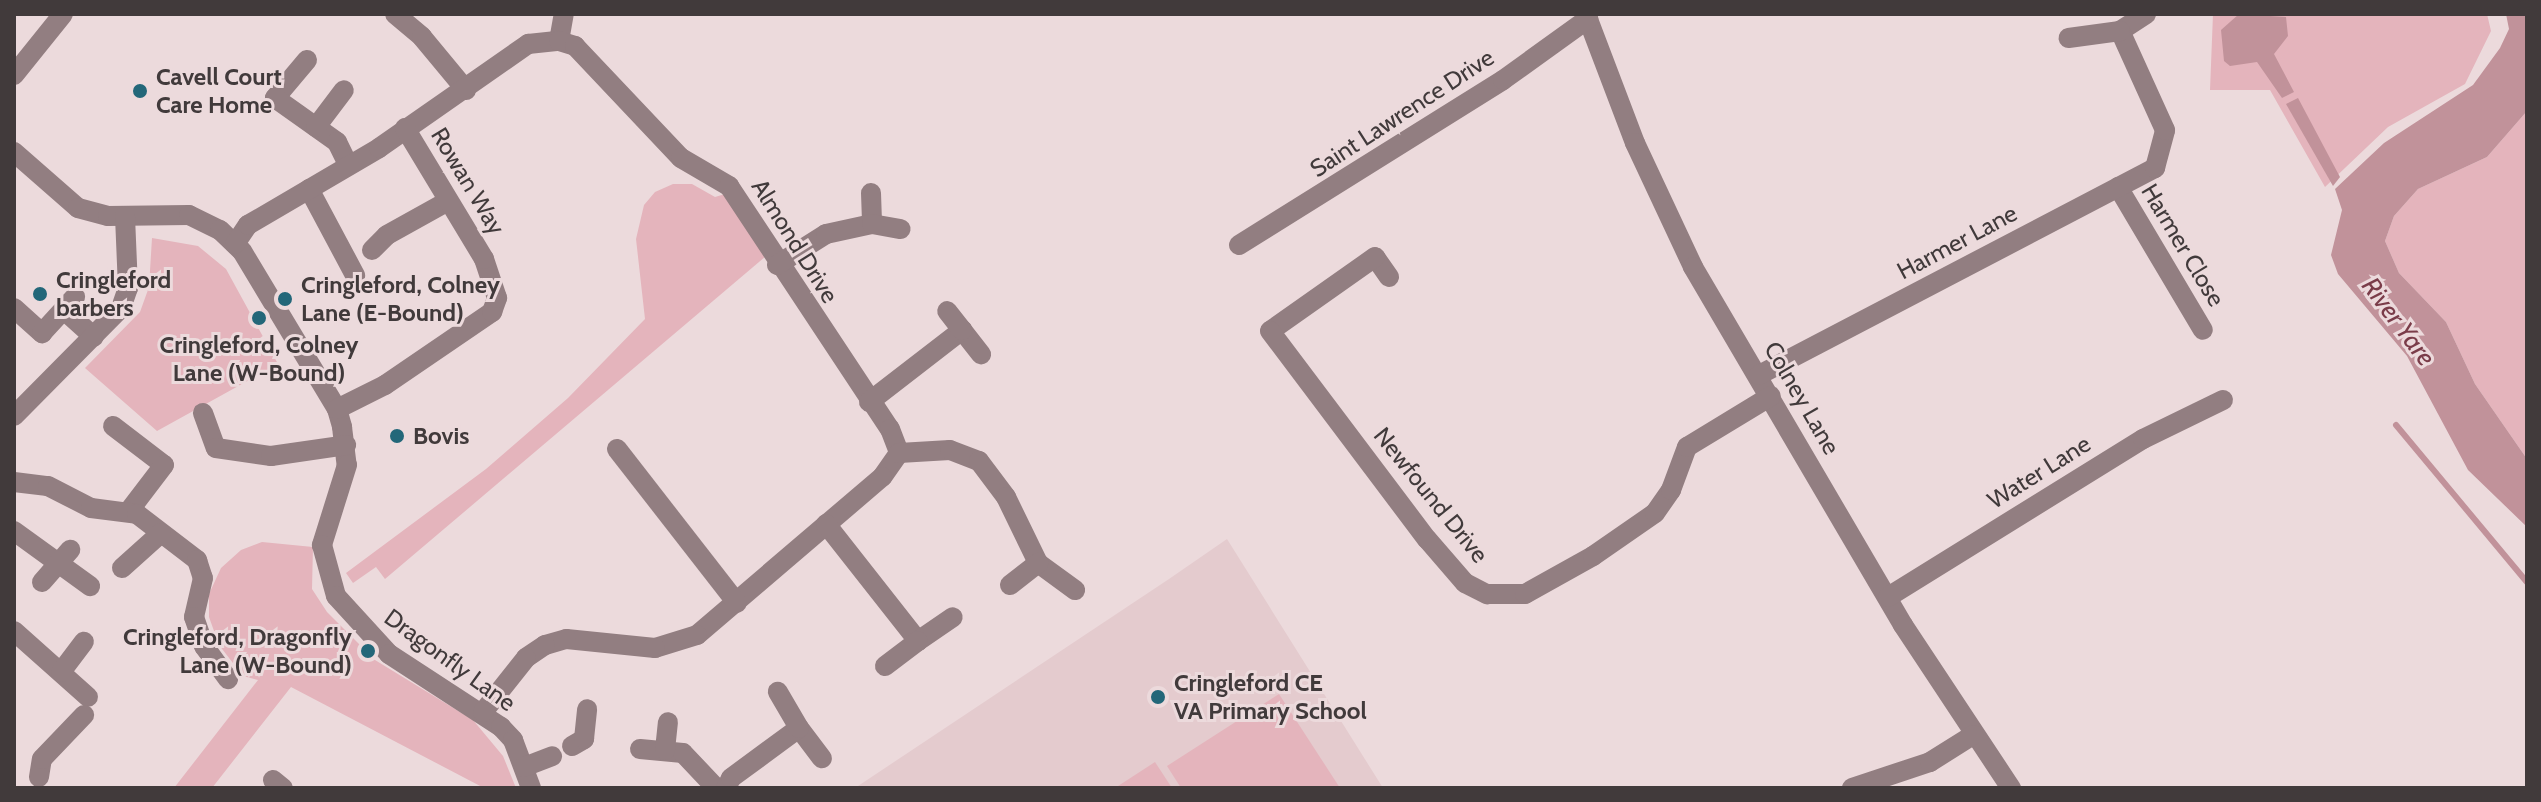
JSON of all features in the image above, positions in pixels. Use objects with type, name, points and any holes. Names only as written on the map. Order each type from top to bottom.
[{"type":"street","points":[[14,75],[63,14]]},
{"type":"street","points":[[395,14],[422,37],[466,90]]},
{"type":"street","points":[[235,244],[248,225],[466,90],[528,44],[559,41],[564,14]]},
{"type":"street","points":[[2068,38],[2120,31],[2146,14]]},
{"type":"street","name":"Saint Lawrence Drive","points":[[1239,245],[1490,89],[1587,17]]},
{"type":"street","name":"Colney Lane","points":[[1587,17],[1685,252],[1888,597],[1973,735],[2011,788]]},
{"type":"street","name":"Harmer Lane","points":[[1759,375],[2155,168],[2165,130],[2120,31]]},
{"type":"street","name":"Almond Drive","points":[[559,41],[575,46],[681,158],[729,186],[751,214],[777,265],[869,402],[899,453]]},
{"type":"street","points":[[307,60],[275,98],[337,142],[348,165]]},
{"type":"street","points":[[316,127],[344,90]]},
{"type":"street","name":"Rowan Way","points":[[337,409],[385,385],[492,312],[497,298],[484,259],[405,128]]},
{"type":"street","name":"Dragonfly Lane","points":[[14,152],[62,199],[93,213],[189,215],[235,244],[337,409],[346,445],[343,484],[322,545],[336,596],[389,654],[483,712],[513,740],[531,788]]},
{"type":"street","name":"Harmer Close","points":[[2118,187],[2203,330]]},
{"type":"street","points":[[309,189],[355,275]]},
{"type":"street","points":[[871,193],[872,224]]},
{"type":"street","points":[[372,250],[387,235],[448,201]]},
{"type":"street","points":[[14,416],[88,332],[121,308],[128,288],[125,216]]},
{"type":"street","points":[[777,265],[826,234],[872,224],[901,229]]},
{"type":"street","name":"Newfound Drive","points":[[1389,277],[1375,257],[1270,331],[1427,539],[1465,583],[1487,594],[1525,594],[1593,556],[1655,513],[1671,490],[1687,447],[1771,396]]},
{"type":"street","points":[[14,308],[42,333],[70,303],[88,332]]},
{"type":"street","points":[[947,311],[981,354]]},
{"type":"street","points":[[869,402],[962,330]]},
{"type":"street","name":"Water Lane","points":[[1888,597],[2143,439],[2223,400]]},
{"type":"street","points":[[203,413],[216,448],[271,456],[346,445]]},
{"type":"street","points":[[113,426],[164,465],[129,511]]},
{"type":"street","points":[[617,449],[737,603]]},
{"type":"street","points":[[483,712],[526,658],[545,645],[566,639],[671,646],[697,635],[882,477],[899,453],[950,450],[979,461],[1006,497],[1038,563],[1075,590]]},
{"type":"street","points":[[14,480],[48,486],[91,508],[129,511],[197,560],[203,578],[194,617],[204,646],[228,679]]},
{"type":"street","points":[[826,524],[918,641]]},
{"type":"street","points":[[14,531],[49,574]]},
{"type":"street","points":[[122,568],[161,533]]},
{"type":"street","points":[[49,574],[70,550]]},
{"type":"street","points":[[1010,585],[1038,563]]},
{"type":"street","points":[[49,574],[74,572],[90,586]]},
{"type":"street","points":[[885,666],[953,617]]},
{"type":"street","points":[[14,631],[61,672],[86,706],[42,759],[39,777]]},
{"type":"street","points":[[61,672],[84,642]]},
{"type":"street","points":[[778,692],[799,728],[822,758]]},
{"type":"street","points":[[572,746],[584,739],[587,709]]},
{"type":"street","points":[[665,750],[668,722]]},
{"type":"street","points":[[726,788],[731,778],[799,728]]},
{"type":"street","points":[[1852,788],[1930,762],[1973,735]]},
{"type":"street","points":[[640,749],[683,753],[716,788]]},
{"type":"street","points":[[524,767],[552,756]]},
{"type":"shaded area","points":[[2213,14],[2487,14],[2491,31],[2465,84],[2388,127],[2325,187],[2270,90],[2210,90]]},
{"type":"shaded area","points":[[2527,111],[2527,459],[2475,384],[2446,322],[2399,273],[2385,241],[2394,216],[2418,189],[2487,157]]},
{"type":"shaded area","points":[[673,184],[692,184],[715,197],[725,194],[772,251],[385,579],[376,567],[353,583],[346,573],[486,469],[568,398],[645,319],[636,239],[644,205],[655,192]]},
{"type":"shaded area","points":[[152,238],[198,246],[226,269],[278,364],[157,431],[85,368],[140,312],[149,287]]},
{"type":"shaded area","name":"Cringleford CE VA Primary School","points":[[1227,539],[1383,788],[855,788],[1169,579]]},
{"type":"shaded area","points":[[262,542],[313,547],[312,589],[327,612],[375,660],[473,720],[503,756],[516,788],[484,788],[291,687],[212,788],[174,788],[258,680],[243,676],[219,645],[209,617],[209,594],[221,568],[241,550]]},
{"type":"shaded area","points":[[1279,694],[1340,788],[1181,788],[1167,766]]},
{"type":"shaded area","points":[[1155,762],[1172,788],[1115,788]]},
{"type":"water","points":[[2239,14],[2286,17],[2288,36],[2274,54],[2294,92],[2282,98],[2257,62],[2230,66],[2224,61],[2221,30]]},
{"type":"water","name":"River Yare","points":[[2506,14],[2527,14],[2527,111],[2487,157],[2418,189],[2394,216],[2385,241],[2399,273],[2446,322],[2475,384],[2527,459],[2527,527],[2468,470],[2407,356],[2338,274],[2331,255],[2342,210],[2335,189],[2384,143],[2473,85],[2500,48],[2509,29]]},
{"type":"water","points":[[2298,98],[2340,177],[2333,186],[2286,104]]},
{"type":"waterway","points":[[2396,425],[2527,582]]},
{"type":"place","name":"Cavell Court Care Home","points":[[140,91]]},
{"type":"place","name":"Cringleford barbers","points":[[40,294]]},
{"type":"place","name":"Cringleford, Colney Lane (E-Bound)","points":[[285,299]]},
{"type":"place","name":"Cringleford, Colney Lane (W-Bound)","points":[[259,318]]},
{"type":"place","name":"Bovis","points":[[397,436]]},
{"type":"place","name":"Cringleford, Dragonfly Lane (W-Bound)","points":[[368,651]]},
{"type":"place","name":"Cringleford CE VA Primary School","points":[[1158,697]]}]
